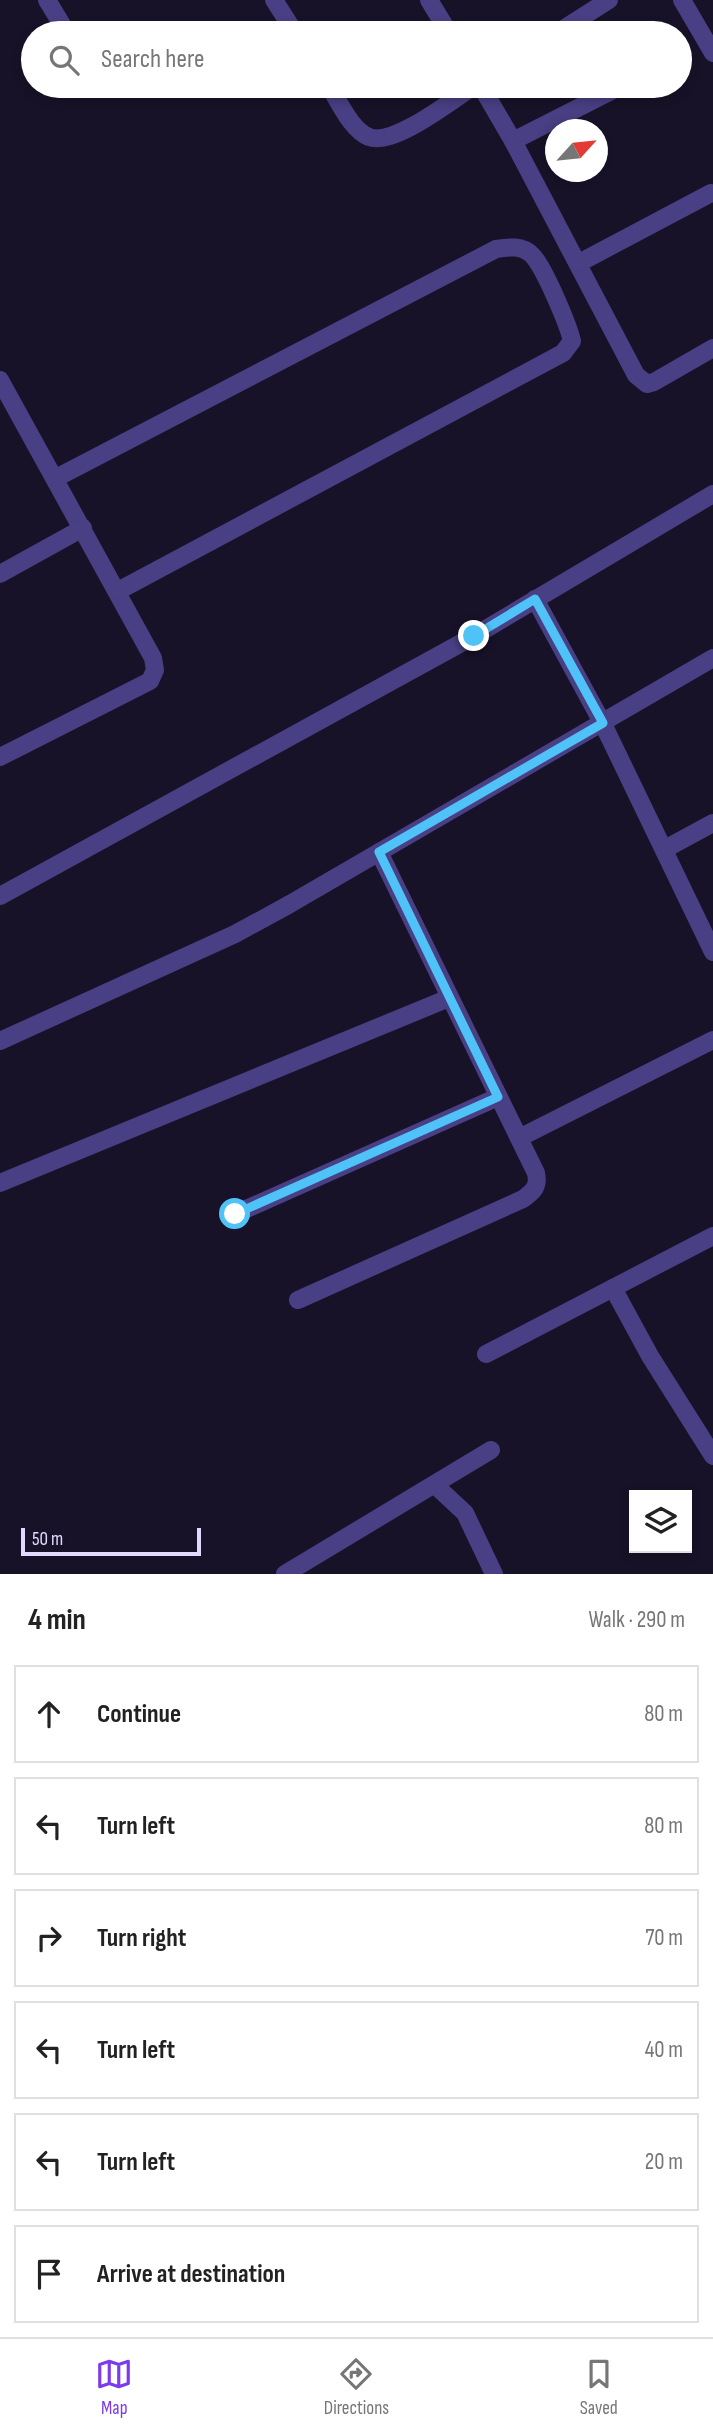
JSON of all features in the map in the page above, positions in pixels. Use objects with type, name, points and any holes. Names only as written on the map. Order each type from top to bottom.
[{"type":"street","points":[[47,0],[60,21]]},
{"type":"street","points":[[274,0],[287,21]]},
{"type":"street","points":[[429,0],[442,21]]},
{"type":"street","points":[[682,0],[713,53]]},
{"type":"street","points":[[572,21],[596,3]]},
{"type":"street","points":[[337,98],[355,127],[367,137],[380,140],[395,136],[455,98]]},
{"type":"street","points":[[488,98],[640,380],[647,384],[654,382],[713,348]]},
{"type":"street","points":[[513,141],[597,98]]},
{"type":"street","points":[[579,263],[711,193]]},
{"type":"street","points":[[56,478],[496,249],[516,246],[533,255],[568,324],[572,341],[563,354],[118,591]]},
{"type":"street","points":[[0,380],[118,591],[153,658],[155,670],[150,681],[0,757]]},
{"type":"street","points":[[0,896],[257,757],[713,494]]},
{"type":"street","points":[[0,575],[83,528]]},
{"type":"street","points":[[535,599],[603,723],[713,952]]},
{"type":"street","points":[[0,1041],[235,934],[713,658]]},
{"type":"street","points":[[665,849],[713,822]]},
{"type":"street","points":[[298,1300],[534,1192],[538,1182],[537,1173],[379,852]]},
{"type":"street","points":[[0,1183],[449,998]]},
{"type":"street","points":[[519,1138],[713,1040]]},
{"type":"street","points":[[235,1214],[498,1097]]},
{"type":"street","points":[[486,1354],[713,1236]]},
{"type":"street","points":[[613,1288],[650,1356],[713,1455]]},
{"type":"street","points":[[285,1574],[436,1486],[491,1450]]},
{"type":"street","points":[[436,1486],[465,1513],[495,1574]]},
{"type":"route","points":[[235,1214],[324,1172],[498,1097],[379,852],[603,723],[535,599],[474,636]]}]
